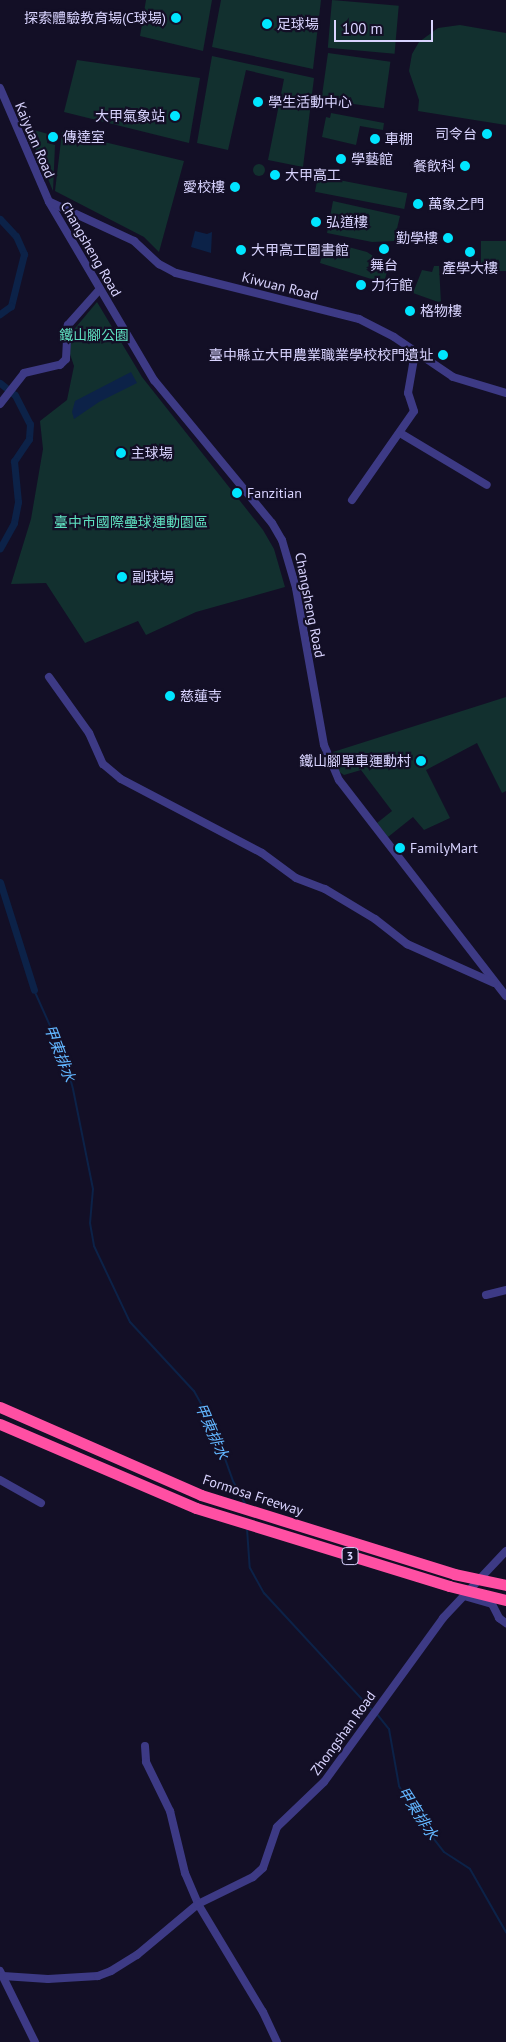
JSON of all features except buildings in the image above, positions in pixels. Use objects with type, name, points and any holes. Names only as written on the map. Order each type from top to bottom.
[{"type":"highway","name":"Formosa Freeway","points":[[0,1407],[201,1495],[454,1574],[506,1586]]},
{"type":"highway","name":"Formosa Freeway","points":[[0,1424],[196,1508],[449,1586],[506,1600]]},
{"type":"street","name":"Kaiyuan Road","points":[[0,88],[49,202]]},
{"type":"street","name":"Changsheng Road","points":[[49,202],[154,380],[272,523],[282,540],[296,588],[324,745],[339,780],[506,994]]},
{"type":"street","name":"Kiwuan Road","points":[[49,202],[134,241],[159,264],[176,273],[359,319],[394,337],[453,377],[506,393]]},
{"type":"street","points":[[0,404],[18,378],[24,373],[60,365],[66,359],[68,325],[100,289]]},
{"type":"street","points":[[352,500],[414,411],[408,392],[415,353]]},
{"type":"street","points":[[400,433],[487,485]]},
{"type":"street","points":[[50,677],[88,733],[103,764],[120,779],[262,853],[296,878],[326,889],[375,918],[407,944],[496,983]]},
{"type":"street","points":[[486,1295],[506,1290]]},
{"type":"street","points":[[0,1480],[41,1503]]},
{"type":"street","name":"Zhongshan Road","points":[[1,1974],[98,1976],[137,1955],[198,1904],[253,1877],[264,1868],[277,1827],[324,1782],[443,1618],[506,1550]]},
{"type":"street","points":[[464,1596],[492,1604],[499,1618],[506,1623]]},
{"type":"street","points":[[145,1746],[146,1762],[170,1811],[185,1873],[198,1904],[263,2012],[277,2042]]},
{"type":"street","points":[[1,1974],[35,2042]]},
{"type":"green space","name":"探索體驗教育場(C球場)","points":[[146,0],[212,0],[203,51],[140,36]]},
{"type":"green space","name":"足球場","points":[[221,0],[321,0],[313,69],[212,47]]},
{"type":"green space","points":[[332,0],[399,6],[395,54],[328,48]]},
{"type":"green space","points":[[460,25],[506,33],[506,125],[418,111],[419,100],[409,71],[412,54],[419,42],[438,28]]},
{"type":"green space","points":[[328,53],[390,62],[384,108],[321,100]]},
{"type":"green space","points":[[212,56],[314,78],[303,167],[268,160],[284,79],[246,70],[228,150],[197,143]]},
{"type":"green space","points":[[77,60],[200,78],[189,143],[64,112]]},
{"type":"green space","points":[[331,113],[384,123],[383,130],[360,126],[356,145],[322,137],[326,117],[330,118]]},
{"type":"green space","points":[[27,128],[48,134],[47,143],[55,145],[53,191]]},
{"type":"green space","points":[[62,132],[184,161],[159,252],[144,237],[55,191]]},
{"type":"green space","points":[[259,164],[265,170],[259,176],[253,170]]},
{"type":"green space","points":[[318,176],[407,193],[404,209],[315,192]]},
{"type":"green space","points":[[333,201],[400,216],[394,241],[372,242],[327,233]]},
{"type":"green space","points":[[326,241],[367,252],[379,260],[390,260],[384,283],[320,263]]},
{"type":"green space","points":[[481,241],[506,241],[506,271],[481,271]]},
{"type":"green space","points":[[434,266],[439,266],[441,303],[413,293],[422,270],[432,272]]},
{"type":"green space","name":"臺中市國際壘球運動園區","points":[[97,302],[142,377],[263,530],[274,549],[285,587],[196,612],[146,635],[138,621],[85,643],[46,583],[11,584],[31,519],[43,449],[40,421],[67,400],[74,366],[70,354],[71,333]]},
{"type":"green space","name":"鐵山腳單車運動村","points":[[506,697],[506,791],[502,793],[477,743],[426,770],[450,818],[424,830],[413,817],[388,837],[377,823],[392,811],[361,770],[344,775],[338,771],[333,752]]},
{"type":"water","points":[[195,231],[207,234],[212,232],[211,253],[191,247]]},
{"type":"water","points":[[131,372],[137,383],[99,402],[74,419],[72,412],[75,401]]},
{"type":"waterway","name":"甲東排水","points":[[0,219],[16,236],[24,254],[11,306],[0,314]]},
{"type":"waterway","name":"甲東排水","points":[[0,383],[15,395],[30,424],[29,439],[14,461],[18,502],[14,523],[0,548]]},
{"type":"waterway","name":"甲東排水","points":[[0,882],[34,990]]},
{"type":"waterway","name":"甲東排水","points":[[34,990],[65,1059],[73,1089],[93,1189],[90,1223],[94,1246],[130,1322],[194,1391],[213,1425],[233,1481],[245,1504]]},
{"type":"waterway","name":"甲東排水","points":[[247,1529],[250,1568],[264,1593],[372,1710]]},
{"type":"waterway","name":"甲東排水","points":[[376,1713],[389,1729],[399,1786],[417,1817],[444,1852],[470,1869],[506,1932]]},
{"type":"place","name":"探索體驗教育場(C球場)","points":[[176,18]]},
{"type":"place","name":"足球場","points":[[267,24]]},
{"type":"place","name":"學生活動中心","points":[[258,102]]},
{"type":"place","name":"大甲氣象站","points":[[175,116]]},
{"type":"place","name":"司令台","points":[[487,134]]},
{"type":"place","name":"傳達室","points":[[53,137]]},
{"type":"place","name":"車棚","points":[[375,139]]},
{"type":"place","name":"學藝館","points":[[341,159]]},
{"type":"place","name":"餐飲科","points":[[465,166]]},
{"type":"place","name":"大甲高工","points":[[275,175]]},
{"type":"place","name":"愛校樓","points":[[235,187]]},
{"type":"place","name":"萬象之門","points":[[418,204]]},
{"type":"place","name":"弘道樓","points":[[316,222]]},
{"type":"place","name":"勤學樓","points":[[448,238]]},
{"type":"place","name":"舞台","points":[[384,249]]},
{"type":"place","name":"大甲高工圖書館","points":[[241,250]]},
{"type":"place","name":"產學大樓","points":[[470,252]]},
{"type":"place","name":"力行館","points":[[361,285]]},
{"type":"place","name":"格物樓","points":[[410,311]]},
{"type":"place","name":"臺中縣立大甲農業職業學校校門遺址","points":[[443,355]]},
{"type":"place","name":"主球場","points":[[121,453]]},
{"type":"place","name":"Fanzitian","points":[[237,493]]},
{"type":"place","name":"副球場","points":[[122,577]]},
{"type":"place","name":"慈蓮寺","points":[[170,696]]},
{"type":"place","name":"鐵山腳單車運動村","points":[[421,761]]},
{"type":"place","name":"FamilyMart","points":[[400,848]]},
{"type":"park label","name":"鐵山腳公園","points":[[94,335]]}]
